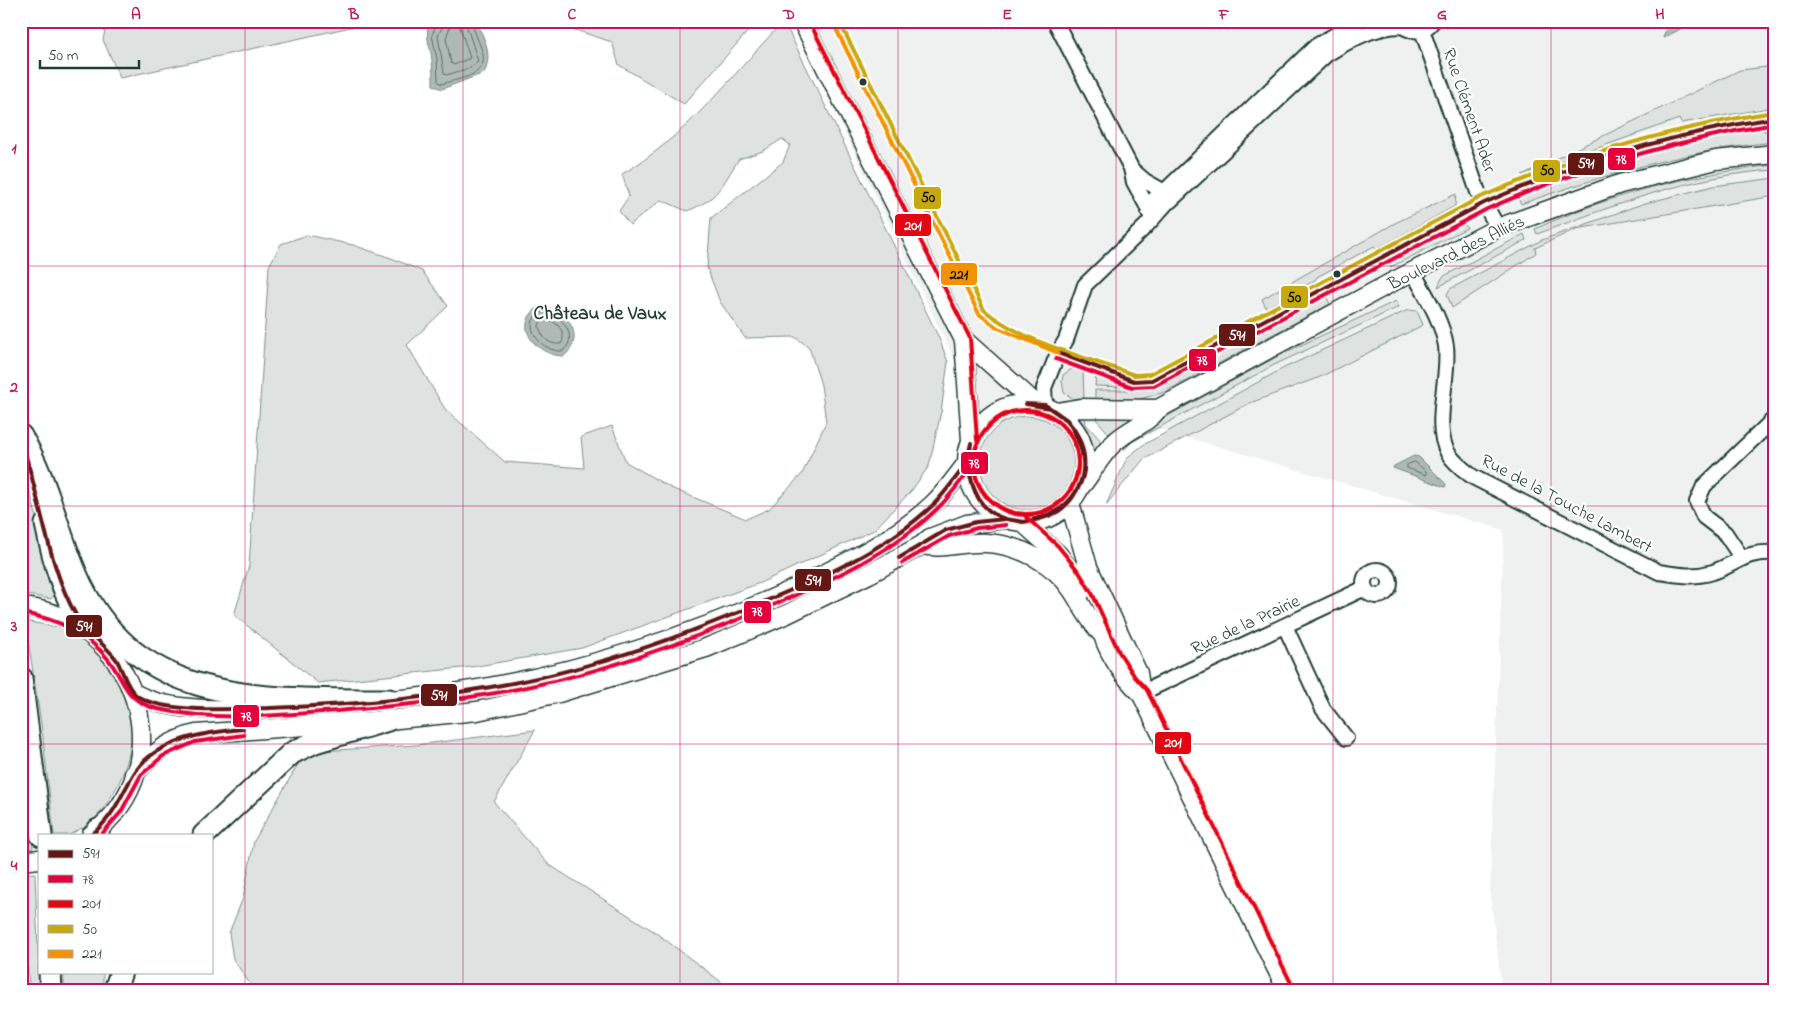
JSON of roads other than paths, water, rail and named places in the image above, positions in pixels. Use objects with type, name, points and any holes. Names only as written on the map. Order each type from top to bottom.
[{"type":"highway","points":[[21,436],[36,459],[70,558],[88,597],[113,630],[148,661],[176,678],[231,694],[301,699],[389,710]]},
{"type":"highway","points":[[21,440],[40,502],[59,577],[76,616],[85,629]]},
{"type":"highway","points":[[21,678],[41,834]]},
{"type":"highway","points":[[205,834],[292,753],[389,710]]},
{"type":"highway","points":[[50,974],[51,990]]},
{"type":"highway","points":[[110,990],[111,974]]},
{"type":"highway","points":[[115,990],[120,974]]},
{"type":"main road","points":[[802,21],[964,340],[971,440],[967,464],[973,491],[981,502],[1004,518],[1022,522],[1048,518],[1070,503],[1082,485],[1085,470],[1082,443],[1070,423],[1046,407],[964,340]]},
{"type":"main road","name":"Boulevard des Alliés","points":[[1082,485],[1113,444],[1125,433],[1151,419],[1158,409],[1498,228],[1620,184],[1716,160],[1775,154]]},
{"type":"main road","points":[[971,440],[982,423],[998,411],[1010,406],[1046,407]]},
{"type":"main road","name":"Boulevard des Alliés","points":[[1046,407],[1158,409]]},
{"type":"main road","points":[[134,774],[161,748],[182,737],[389,710],[562,673],[702,629],[841,566],[902,529],[932,506],[967,464]]},
{"type":"main road","points":[[1070,503],[1088,567],[1138,673],[1142,693],[1287,990]]},
{"type":"main road","points":[[134,693],[144,699],[175,706],[237,709],[477,711],[559,694],[706,648],[787,614],[922,545],[930,538],[956,527],[1004,518]]},
{"type":"main road","points":[[1022,522],[1058,554],[1070,568],[1100,622],[1102,634]]},
{"type":"main road","points":[[922,545],[935,548],[961,543],[989,543],[1014,548],[1033,557],[1063,579],[1093,625],[1102,634],[1126,679],[1142,693]]},
{"type":"main road","points":[[21,607],[52,613],[85,629],[113,655],[127,677],[134,693],[139,713],[140,734],[134,774],[121,802],[95,833]]},
{"type":"main road","points":[[21,862],[38,859]]},
{"type":"street","points":[[1055,21],[1130,168],[1134,182],[1152,211]]},
{"type":"street","points":[[1046,407],[1044,388],[1058,353],[1066,340],[1085,285],[1146,226],[1152,211],[1166,194],[1316,46],[1359,21]]},
{"type":"street","points":[[1166,194],[1327,54],[1347,41],[1380,28],[1400,23],[1409,30],[1428,25]]},
{"type":"street","name":"Rue Clément Ader","points":[[1428,25],[1478,192],[1498,228]]},
{"type":"street","points":[[1130,168],[1144,181],[1166,194]]},
{"type":"street","name":"Rue de la Touche Lambert","points":[[1413,272],[1436,317],[1446,345],[1446,378],[1441,432],[1448,454],[1472,477],[1660,572],[1688,577],[1714,572],[1741,557],[1757,552],[1775,553]]},
{"type":"street","points":[[1741,557],[1725,533],[1704,517],[1697,502],[1704,486],[1775,418]]},
{"type":"street","name":"Rue de la Prairie","points":[[1142,693],[1365,588]]},
{"type":"street","points":[[1285,626],[1323,709],[1346,738]]},
{"type":"water","points":[[438,21],[475,21],[487,47],[488,60],[484,73],[442,89],[433,85],[428,26]]},
{"type":"water","points":[[1669,21],[1696,21],[1663,38]]},
{"type":"water","points":[[539,307],[557,311],[570,324],[574,340],[571,348],[564,356],[544,351],[530,338],[527,322],[531,314]]},
{"type":"water","points":[[1414,456],[1419,457],[1446,484],[1445,487],[1393,468]]},
{"type":"district","name":"Château de Vaux","points":[[600,312]]}]
